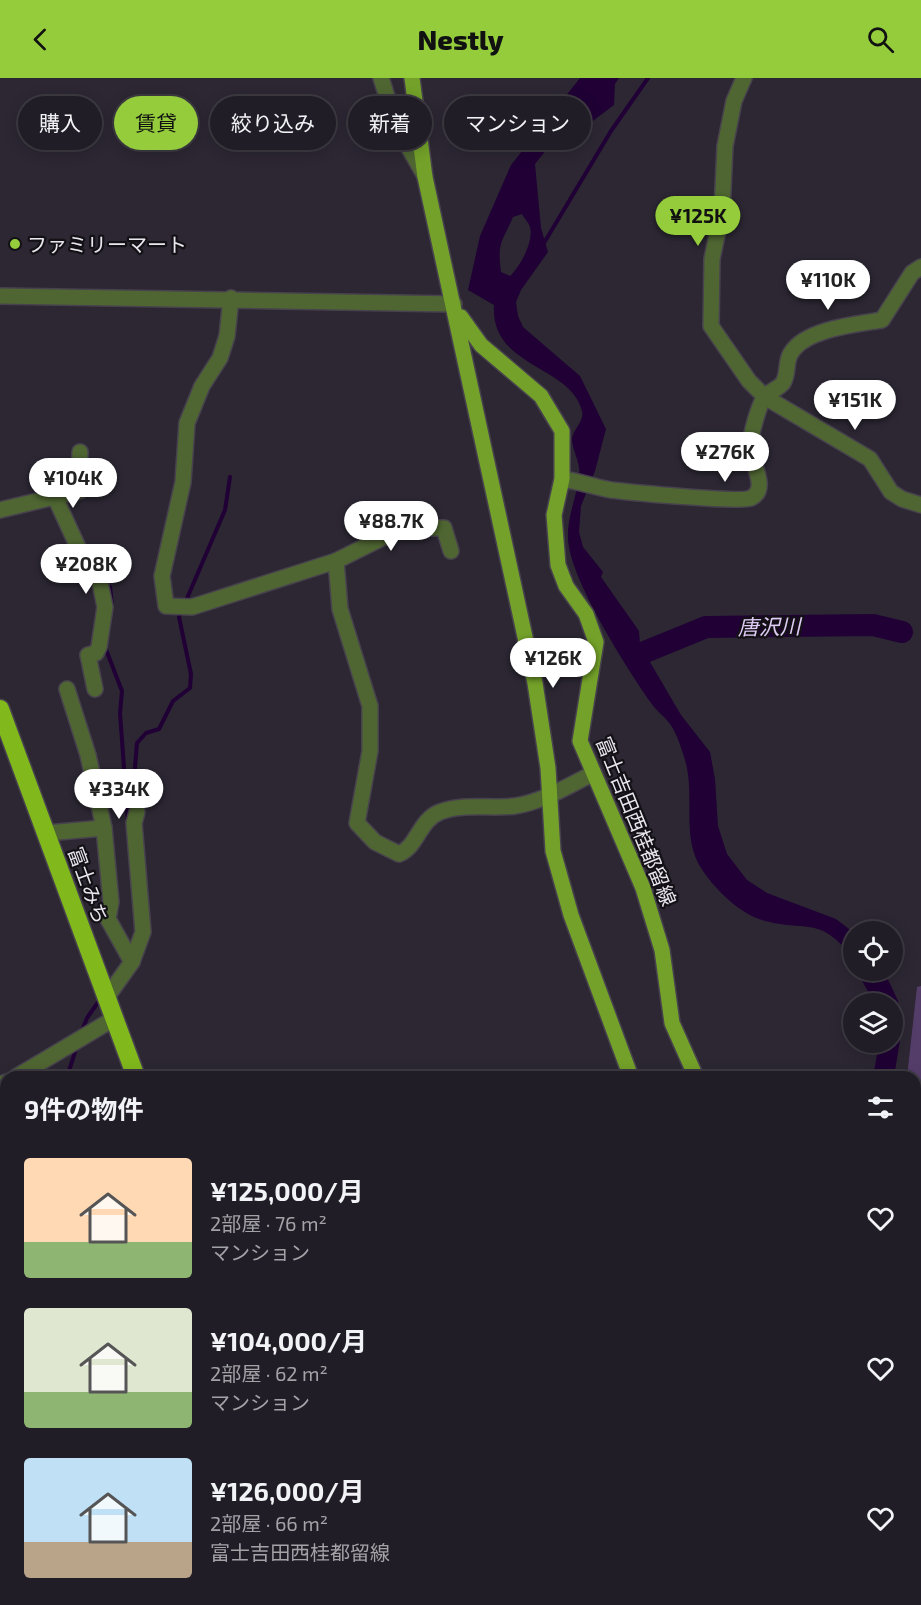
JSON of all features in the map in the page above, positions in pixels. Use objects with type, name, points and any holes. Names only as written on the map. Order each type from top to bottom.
[{"type":"highway","name":"富士みち","points":[[0,709],[134,1071]]},
{"type":"main road","name":"富士吉田西桂都留線","points":[[412,78],[426,177],[535,683],[548,768],[553,851],[571,915],[629,1071]]},
{"type":"main road","name":"富士吉田西桂都留線","points":[[454,304],[469,331],[540,396],[562,431],[567,480],[554,515],[558,565],[566,586],[586,614],[595,634],[594,657],[580,741],[592,774],[643,888],[662,950],[672,1023],[693,1071]]},
{"type":"street","points":[[381,78],[396,125],[426,177]]},
{"type":"street","points":[[744,78],[734,101],[725,146],[722,211],[712,259],[711,326],[765,397],[870,459],[891,492],[902,499],[921,505]]},
{"type":"street","points":[[567,480],[610,490],[716,500],[749,499],[758,493],[760,484],[750,447],[765,397],[780,386],[788,375],[789,356],[794,348],[831,328],[882,320],[912,273],[921,267]]},
{"type":"street","points":[[0,296],[231,298],[454,304]]},
{"type":"street","points":[[231,298],[227,336],[220,358],[202,386],[187,423],[183,482],[162,576],[166,606],[192,607],[336,561],[402,528],[444,528],[451,551]]},
{"type":"street","points":[[0,510],[80,491],[80,452]]},
{"type":"street","points":[[55,497],[82,556],[99,578],[105,616],[98,640],[99,647],[96,653],[88,655],[94,689]]},
{"type":"street","points":[[336,561],[340,609],[370,706],[370,751],[357,823],[375,842],[399,854],[409,850],[424,824],[440,812],[516,806],[538,800],[592,774]]},
{"type":"street","points":[[67,689],[88,755],[104,828],[111,902],[108,919],[132,962]]},
{"type":"street","points":[[107,997],[132,962],[143,932],[134,823],[137,812]]},
{"type":"street","points":[[46,833],[104,828]]},
{"type":"street","points":[[26,1071],[115,1018]]},
{"type":"shaded area","points":[[580,78],[619,78],[615,84],[614,105],[591,122],[591,96],[566,96]]},
{"type":"shaded area","points":[[523,150],[546,150],[535,164],[541,228],[548,252],[521,290],[516,302],[518,316],[523,327],[580,376],[606,429],[595,471],[581,506],[579,532],[583,547],[603,572],[601,577],[639,631],[640,645],[681,715],[710,752],[715,779],[718,826],[727,854],[747,880],[767,893],[836,919],[843,924],[843,946],[831,935],[821,930],[777,924],[753,917],[714,886],[696,858],[690,830],[688,771],[677,737],[670,724],[653,706],[603,627],[581,584],[569,547],[569,520],[579,471],[572,440],[582,418],[582,411],[575,396],[563,384],[517,354],[505,342],[496,326],[494,305],[468,290],[480,236],[511,165]],"holes":[[[522,214],[529,224],[530,239],[518,267],[510,276],[501,272],[500,248],[513,217]]]},
{"type":"shaded area","points":[[862,981],[889,981],[894,993],[869,993]]},
{"type":"shaded area","points":[[921,986],[921,1071],[908,1071],[917,987]]},
{"type":"shaded area","points":[[877,1053],[898,1053],[895,1071],[874,1071]]},
{"type":"waterway","points":[[544,243],[611,131],[648,78]]},
{"type":"waterway","points":[[185,603],[225,510],[230,477]]},
{"type":"waterway","points":[[110,587],[112,605]]},
{"type":"waterway","points":[[134,779],[137,743],[146,733],[159,729],[173,701],[190,688],[191,674],[179,617],[182,610]]},
{"type":"waterway","name":"唐沢川","points":[[640,654],[706,627],[873,625],[902,632]]},
{"type":"waterway","points":[[105,647],[122,691],[120,713],[128,822]]},
{"type":"waterway","points":[[81,1033],[87,1018],[101,998]]},
{"type":"waterway","points":[[69,1071],[77,1046]]},
{"type":"place","name":"ファミリーマート","points":[[15,244]]}]
